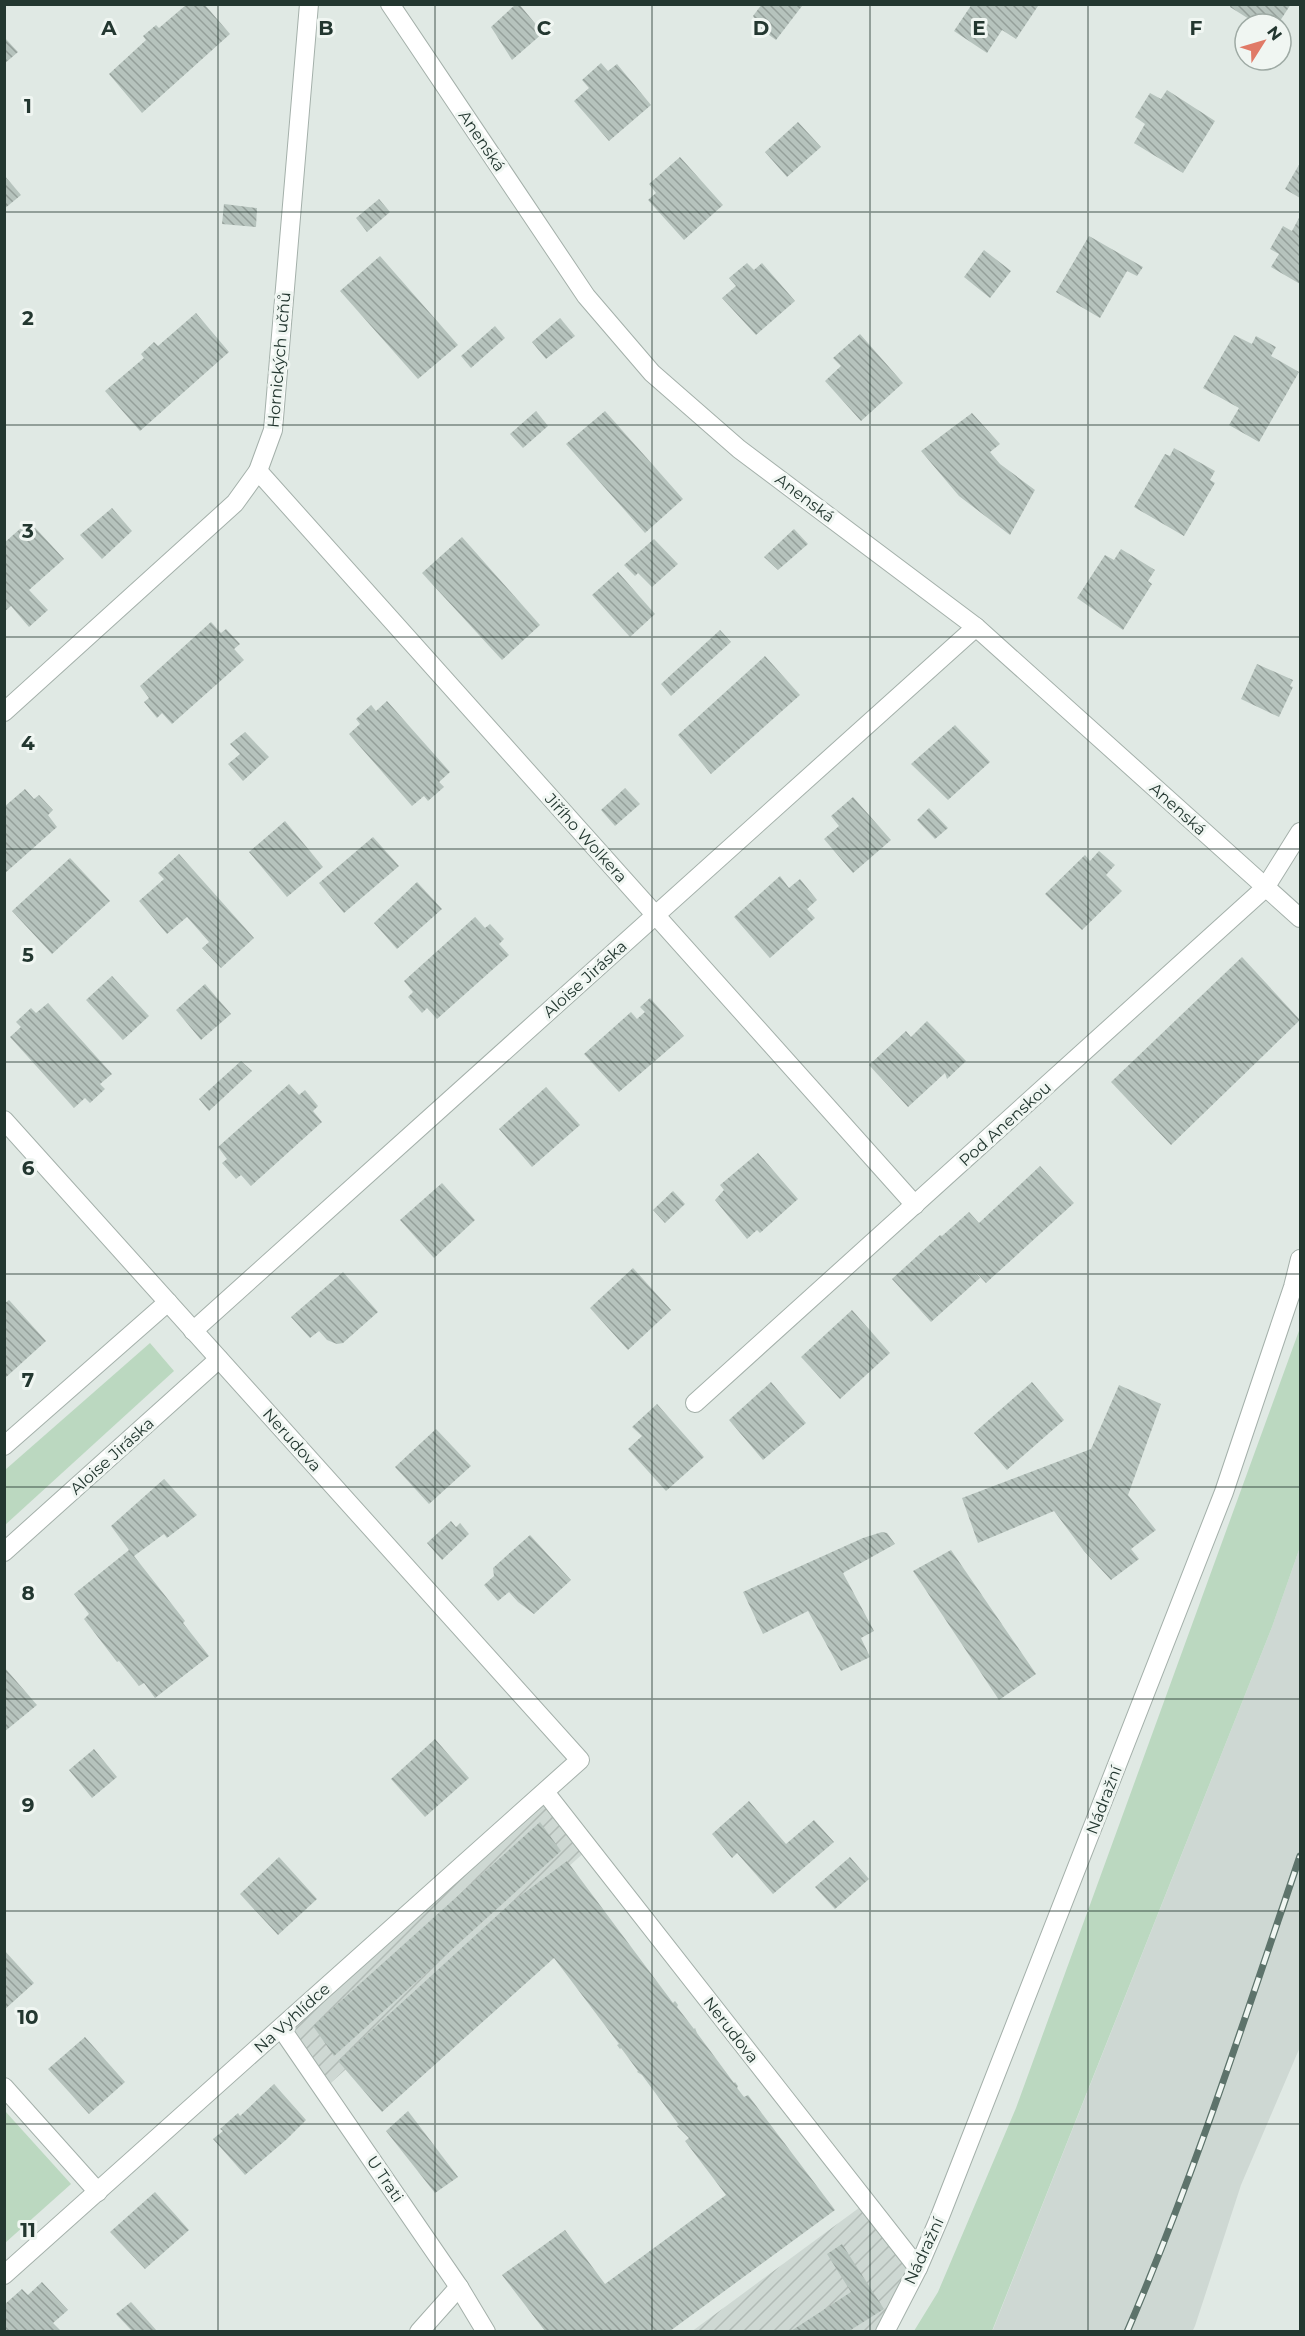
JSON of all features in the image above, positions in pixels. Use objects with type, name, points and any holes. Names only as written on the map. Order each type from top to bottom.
[{"type":"street","name":"Hornických učňů","points":[[4,712],[235,503],[258,471],[273,430],[309,4]]},
{"type":"street","name":"Anenská","points":[[390,4],[586,296],[652,374],[739,449],[976,627],[1300,918]]},
{"type":"street","name":"Jiřího Wolkera","points":[[258,471],[915,1205]]},
{"type":"street","name":"Aloise Jiráska","points":[[193,1331],[976,627]]},
{"type":"street","name":"Pod Anenskou","points":[[695,1403],[1265,888],[1300,832]]},
{"type":"street","name":"Nerudova","points":[[4,1120],[580,1760]]},
{"type":"street","name":"Nádražní","points":[[885,2331],[918,2268],[939,2219],[1224,1492],[1293,1287],[1300,1259]]},
{"type":"street","points":[[4,1446],[168,1302]]},
{"type":"street","name":"Aloise Jiráska","points":[[4,1552],[219,1359]]},
{"type":"street","name":"Na Vyhlídce","points":[[7,2269],[98,2192],[580,1760]]},
{"type":"street","name":"Nerudova","points":[[544,1792],[918,2268]]},
{"type":"street","name":"U Trati","points":[[281,2028],[459,2287],[486,2331]]},
{"type":"street","points":[[4,2087],[98,2192]]},
{"type":"street","points":[[419,2331],[459,2287]]},
{"type":"shaded area","points":[[1300,1547],[1300,2047],[1241,2185],[1195,2326],[1192,2332],[992,2332],[1272,1627]]},
{"type":"shaded area","points":[[544,1791],[588,1849],[323,2090],[278,2024]]},
{"type":"shaded area","points":[[867,2202],[920,2277],[893,2331],[691,2332]]},
{"type":"green space","points":[[1300,1328],[1300,1547],[1272,1627],[992,2331],[914,2331],[938,2292],[1016,2108]]},
{"type":"green space","points":[[150,1343],[174,1371],[5,1525],[5,1470]]},
{"type":"green space","points":[[5,2111],[71,2184],[4,2243]]},
{"type":"building","points":[[516,4],[519,4],[543,33],[512,60],[491,27]]},
{"type":"building","points":[[762,4],[800,4],[802,6],[776,40],[761,29],[753,16]]},
{"type":"building","points":[[972,4],[1036,4],[1038,6],[1016,39],[1002,30],[987,53],[954,31]]},
{"type":"building","points":[[1231,4],[1291,4],[1286,12],[1238,12],[1230,7]]},
{"type":"building","points":[[186,5],[205,5],[230,34],[142,113],[109,74],[146,40],[143,36],[156,25],[159,28]]},
{"type":"building","points":[[4,37],[18,52],[4,64]]},
{"type":"building","points":[[601,63],[608,71],[617,64],[651,105],[609,141],[574,101],[589,88],[582,80]]},
{"type":"building","points":[[1167,90],[1215,121],[1183,173],[1134,143],[1145,124],[1135,117],[1150,93],[1161,99]]},
{"type":"building","points":[[798,122],[821,147],[787,177],[765,152]]},
{"type":"building","points":[[680,157],[723,205],[684,240],[648,200],[656,193],[649,184]]},
{"type":"building","points":[[1300,163],[1300,198],[1285,189]]},
{"type":"building","points":[[4,175],[21,195],[4,209]]},
{"type":"building","points":[[379,199],[390,212],[367,232],[356,218]]},
{"type":"building","points":[[224,204],[257,208],[256,227],[222,224]]},
{"type":"building","points":[[1300,216],[1300,284],[1271,267],[1279,254],[1270,249],[1283,226],[1292,231]]},
{"type":"building","points":[[1089,236],[1143,267],[1137,276],[1127,271],[1100,318],[1056,292]]},
{"type":"building","points":[[984,250],[1011,271],[990,298],[964,277]]},
{"type":"building","points":[[380,256],[458,345],[418,379],[340,291]]},
{"type":"building","points":[[747,263],[754,270],[762,263],[795,301],[756,335],[722,298],[736,286],[729,278]]},
{"type":"building","points":[[196,313],[229,352],[140,431],[105,391],[144,358],[141,354],[154,342],[158,346]]},
{"type":"building","points":[[560,318],[575,336],[546,359],[532,342]]},
{"type":"building","points":[[495,326],[505,338],[471,368],[461,356]]},
{"type":"building","points":[[860,334],[903,383],[861,421],[825,381],[841,366],[833,358]]},
{"type":"building","points":[[1234,335],[1252,344],[1256,336],[1276,347],[1271,356],[1299,372],[1259,442],[1229,425],[1239,408],[1203,388]]},
{"type":"building","points":[[536,411],[548,426],[523,448],[510,434]]},
{"type":"building","points":[[605,411],[683,499],[645,533],[566,444]]},
{"type":"building","points":[[972,413],[1000,444],[990,452],[1000,464],[1035,490],[1010,535],[959,496],[921,451]]},
{"type":"building","points":[[1174,448],[1215,471],[1210,480],[1215,483],[1184,536],[1134,507],[1165,454],[1170,456]]},
{"type":"building","points":[[112,508],[132,531],[102,559],[80,535]]},
{"type":"building","points":[[29,521],[64,559],[29,590],[48,610],[29,627],[11,606],[4,612],[4,543]]},
{"type":"building","points":[[794,529],[808,544],[778,570],[764,557]]},
{"type":"building","points":[[462,537],[540,625],[502,660],[422,573]]},
{"type":"building","points":[[654,539],[678,564],[652,587],[638,573],[635,576],[624,565]]},
{"type":"building","points":[[1121,549],[1155,570],[1148,581],[1152,584],[1123,630],[1077,598],[1105,555],[1114,560]]},
{"type":"building","points":[[618,572],[655,614],[630,637],[592,595]]},
{"type":"building","points":[[211,622],[221,633],[226,629],[240,644],[234,649],[244,660],[172,724],[162,713],[157,718],[144,702],[149,698],[140,686]]},
{"type":"building","points":[[720,630],[731,642],[671,696],[661,684]]},
{"type":"building","points":[[765,656],[800,695],[711,774],[678,735]]},
{"type":"building","points":[[1257,664],[1293,680],[1290,686],[1293,687],[1279,717],[1241,699]]},
{"type":"building","points":[[387,701],[450,772],[439,782],[444,787],[428,801],[424,796],[412,806],[349,734],[360,724],[356,719],[371,705],[376,711]]},
{"type":"building","points":[[955,725],[990,762],[948,800],[911,764]]},
{"type":"building","points":[[245,732],[269,757],[243,781],[228,764],[240,754],[230,744]]},
{"type":"building","points":[[625,788],[640,804],[615,826],[601,810]]},
{"type":"building","points":[[25,789],[34,799],[39,795],[53,810],[48,815],[57,827],[4,874],[4,807]]},
{"type":"building","points":[[853,797],[891,840],[853,873],[824,839],[839,826],[831,816]]},
{"type":"building","points":[[929,808],[948,828],[935,839],[917,820]]},
{"type":"building","points":[[285,821],[323,867],[287,897],[249,852]]},
{"type":"building","points":[[373,837],[399,866],[344,913],[319,883]]},
{"type":"building","points":[[1099,851],[1115,865],[1106,875],[1122,891],[1082,930],[1045,894],[1085,855],[1090,861]]},
{"type":"building","points":[[179,854],[254,938],[221,968],[202,948],[209,942],[187,917],[167,934],[139,901],[164,879],[158,873]]},
{"type":"building","points":[[70,858],[110,901],[52,954],[12,911]]},
{"type":"building","points":[[780,876],[789,888],[800,879],[817,900],[807,909],[815,918],[770,958],[734,917]]},
{"type":"building","points":[[417,882],[442,909],[397,949],[374,923]]},
{"type":"building","points":[[475,917],[485,928],[490,924],[504,939],[499,944],[509,955],[437,1019],[427,1008],[422,1013],[408,997],[413,992],[404,981]]},
{"type":"building","points":[[1242,957],[1300,1020],[1171,1145],[1111,1082]]},
{"type":"building","points":[[112,976],[149,1016],[123,1040],[86,1000]]},
{"type":"building","points":[[205,984],[231,1014],[201,1040],[176,1010]]},
{"type":"building","points":[[650,998],[684,1036],[619,1092],[584,1054],[631,1012],[637,1019],[645,1012],[640,1007]]},
{"type":"building","points":[[48,1003],[112,1074],[100,1084],[105,1089],[90,1103],[85,1098],[74,1108],[10,1037],[21,1027],[16,1022],[31,1008],[36,1013]]},
{"type":"building","points":[[927,1021],[966,1061],[947,1079],[945,1073],[908,1107],[869,1065],[906,1031],[911,1037]]},
{"type":"building","points":[[241,1061],[252,1071],[209,1111],[199,1099]]},
{"type":"building","points":[[289,1084],[299,1095],[305,1090],[318,1106],[313,1111],[322,1122],[251,1186],[241,1175],[236,1179],[222,1163],[227,1159],[218,1147]]},
{"type":"building","points":[[546,1087],[580,1125],[532,1167],[499,1129]]},
{"type":"building","points":[[758,1153],[798,1199],[760,1233],[757,1230],[747,1239],[715,1200],[724,1190],[720,1185]]},
{"type":"building","points":[[1040,1166],[1074,1203],[986,1283],[970,1266],[980,1278],[931,1322],[892,1279],[969,1212],[979,1223]]},
{"type":"building","points":[[442,1183],[475,1220],[434,1258],[400,1220]]},
{"type":"building","points":[[673,1191],[685,1204],[665,1223],[653,1210]]},
{"type":"building","points":[[633,1268],[671,1310],[628,1350],[590,1308]]},
{"type":"building","points":[[343,1272],[378,1312],[343,1343],[337,1344],[327,1340],[319,1331],[310,1338],[291,1317]]},
{"type":"building","points":[[9,1300],[46,1341],[4,1379],[4,1304]]},
{"type":"building","points":[[852,1310],[890,1353],[840,1399],[801,1357]]},
{"type":"building","points":[[771,1382],[806,1423],[763,1460],[729,1420]]},
{"type":"building","points":[[1032,1382],[1064,1420],[1007,1470],[974,1433]]},
{"type":"building","points":[[1119,1385],[1161,1404],[1128,1495],[1156,1530],[1131,1549],[1139,1559],[1111,1580],[1084,1551],[1054,1511],[978,1543],[962,1498],[1091,1449]]},
{"type":"building","points":[[657,1404],[704,1457],[666,1491],[628,1449],[642,1436],[632,1427]]},
{"type":"building","points":[[436,1429],[471,1466],[429,1504],[395,1467]]},
{"type":"building","points":[[164,1479],[197,1515],[167,1538],[164,1534],[134,1556],[185,1621],[183,1623],[209,1656],[155,1698],[144,1683],[139,1686],[119,1661],[117,1662],[84,1619],[89,1614],[74,1594],[129,1550],[111,1526]]},
{"type":"building","points":[[451,1521],[456,1527],[460,1523],[469,1534],[442,1560],[427,1543]]},
{"type":"building","points":[[882,1532],[887,1533],[895,1544],[843,1573],[874,1631],[861,1638],[870,1657],[841,1671],[808,1611],[763,1634],[743,1592],[863,1538]]},
{"type":"building","points":[[530,1535],[571,1580],[534,1614],[509,1592],[498,1601],[484,1585],[494,1576],[493,1568]]},
{"type":"building","points":[[951,1550],[1036,1674],[999,1700],[913,1571]]},
{"type":"building","points":[[4,1667],[37,1705],[4,1732]]},
{"type":"building","points":[[435,1739],[469,1778],[425,1817],[391,1779]]},
{"type":"building","points":[[94,1749],[117,1777],[92,1798],[69,1770]]},
{"type":"building","points":[[749,1801],[786,1844],[814,1820],[834,1842],[773,1894],[737,1853],[732,1858],[712,1834]]},
{"type":"building","points":[[540,1822],[561,1851],[334,2056],[313,2026]]},
{"type":"building","points":[[279,1857],[317,1899],[278,1935],[240,1894]]},
{"type":"building","points":[[850,1857],[869,1879],[835,1909],[815,1887]]},
{"type":"building","points":[[567,1861],[673,2003],[675,2001],[678,2005],[677,2007],[738,2086],[737,2088],[744,2097],[748,2095],[835,2210],[670,2331],[545,2331],[502,2275],[565,2230],[605,2284],[726,2195],[685,2141],[689,2138],[677,2126],[679,2125],[642,2075],[637,2072],[617,2045],[619,2044],[554,1958],[382,2112],[338,2061],[512,1902]]},
{"type":"building","points":[[4,1950],[34,1983],[4,2010]]},
{"type":"building","points":[[85,2037],[125,2082],[89,2114],[48,2069]]},
{"type":"building","points":[[274,2084],[306,2120],[245,2175],[213,2139],[223,2131],[220,2129],[238,2113],[240,2116]]},
{"type":"building","points":[[408,2111],[458,2177],[435,2193],[386,2131]]},
{"type":"building","points":[[155,2192],[189,2230],[145,2269],[110,2232]]},
{"type":"building","points":[[842,2244],[884,2309],[849,2331],[791,2331],[851,2292],[827,2254]]},
{"type":"building","points":[[42,2282],[68,2310],[53,2323],[61,2331],[4,2331],[4,2305],[22,2289],[28,2295]]},
{"type":"building","points":[[131,2302],[157,2331],[132,2331],[116,2314]]},
{"type":"railway","points":[[1127,2332],[1197,2155],[1300,1856]]}]
